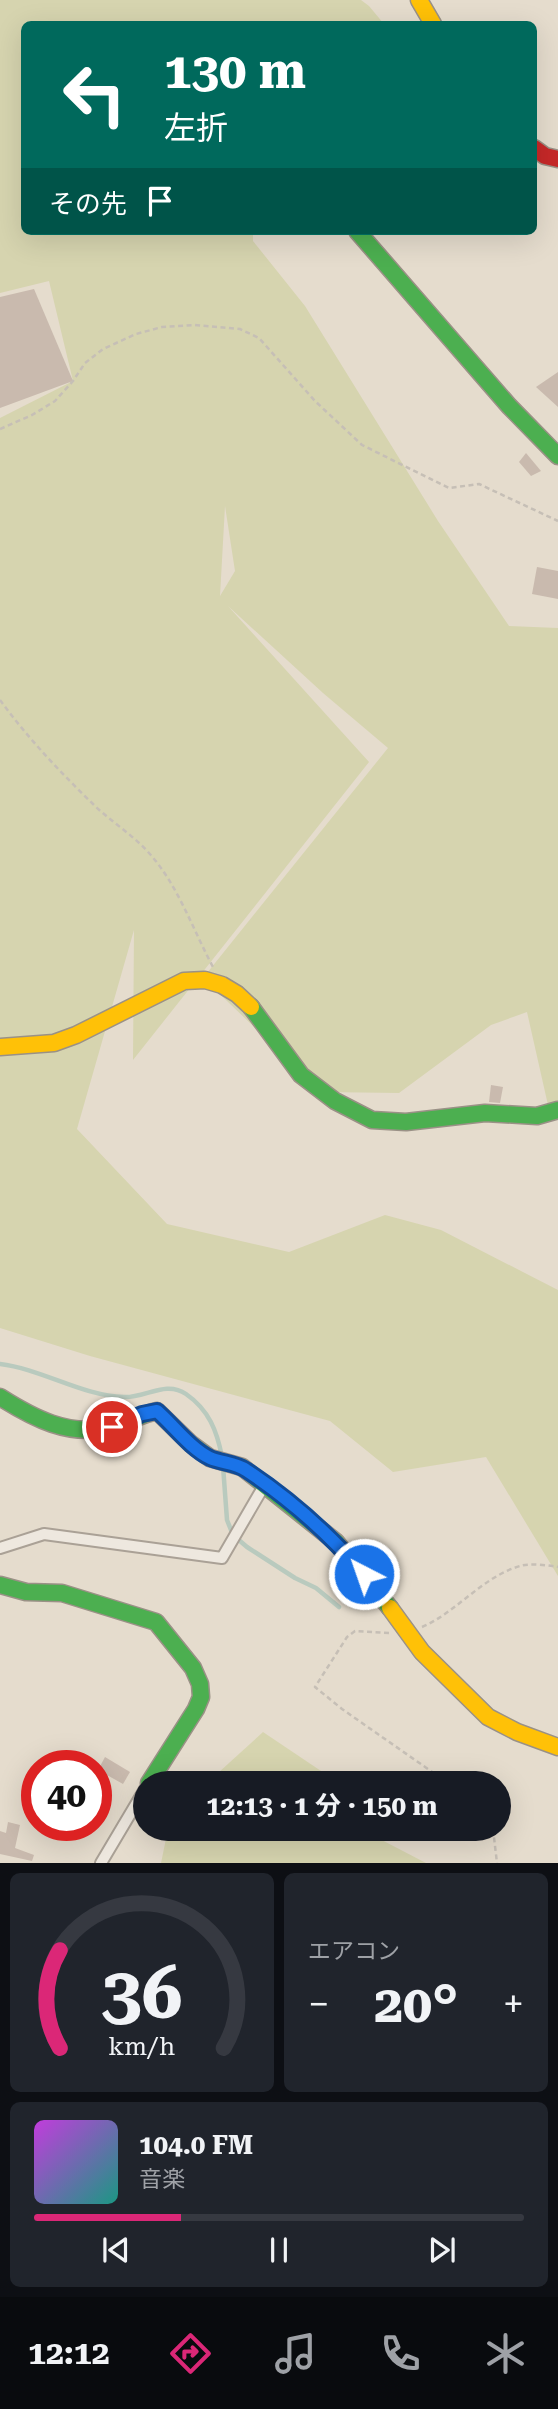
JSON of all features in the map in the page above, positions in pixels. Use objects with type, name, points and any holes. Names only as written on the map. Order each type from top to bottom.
[{"type":"street","points":[[419,0],[431,21]]},
{"type":"street","points":[[537,150],[545,156],[558,159]]},
{"type":"street","points":[[360,235],[509,406],[558,456]]},
{"type":"street","points":[[0,1048],[54,1043],[76,1035],[184,981],[203,978],[237,992],[256,1012],[294,1068],[322,1092],[363,1116],[383,1122],[402,1122],[478,1113],[520,1116],[550,1114],[558,1110]]},
{"type":"street","points":[[0,1397],[49,1425],[88,1431],[112,1427],[142,1414],[157,1411],[191,1444],[210,1458],[242,1467],[336,1542],[378,1591],[422,1652],[488,1717],[517,1732],[558,1747]]},
{"type":"street","points":[[0,1548],[44,1534],[222,1558],[265,1483]]},
{"type":"street","points":[[0,1585],[26,1592],[62,1593],[156,1622],[194,1668],[200,1684],[201,1698],[157,1771]]},
{"type":"street","points":[[101,1863],[133,1809]]},
{"type":"path","points":[[0,429],[55,401],[74,381],[85,363],[103,349],[136,334],[162,327],[195,325],[240,329],[259,338],[315,401],[362,445],[449,488],[479,484],[558,522]]},
{"type":"path","points":[[0,700],[51,761],[95,806],[150,854],[170,882],[222,984]]},
{"type":"path","points":[[431,1771],[342,1709],[315,1686],[347,1637],[355,1631],[407,1633],[435,1621],[495,1578],[521,1566],[558,1567]]},
{"type":"path","points":[[494,1841],[497,1863]]},
{"type":"shaded area","points":[[0,0],[361,0],[382,21],[21,21],[21,235],[253,235],[253,241],[305,306],[438,521],[509,626],[558,628],[558,1108],[550,1114],[527,1012],[491,1025],[399,1093],[322,1092],[203,978],[388,748],[228,606],[369,762],[133,1060],[134,930],[77,1129],[167,1224],[289,1252],[385,1215],[441,1230],[558,1290],[558,1576],[486,1457],[393,1472],[330,1421],[90,1356],[0,1328],[0,418],[73,381],[49,281],[0,293]],"holes":[[[225,506],[235,571],[220,596]]]},
{"type":"shaded area","points":[[263,1732],[321,1771],[220,1771]]},
{"type":"shaded area","points":[[166,1841],[384,1841],[426,1863],[161,1863]]},
{"type":"building","points":[[34,289],[73,381],[0,408],[0,297]]},
{"type":"building","points":[[558,372],[558,407],[536,387]]},
{"type":"building","points":[[526,453],[541,471],[531,476],[519,462]]},
{"type":"building","points":[[537,567],[558,571],[558,599],[532,594]]},
{"type":"building","points":[[491,1085],[503,1087],[500,1103],[489,1102]]},
{"type":"building","points":[[112,1761],[130,1772],[123,1784],[112,1778]]},
{"type":"building","points":[[8,1822],[20,1825],[15,1848],[34,1855],[32,1861],[0,1854],[0,1831],[6,1833]]},
{"type":"waterway","points":[[0,1364],[108,1396],[132,1397],[163,1389],[178,1390],[194,1400],[206,1414],[218,1438],[222,1457]]},
{"type":"waterway","points":[[223,1466],[227,1520],[233,1535],[295,1578],[316,1588],[339,1607]]},
{"type":"traffic: fast","points":[[360,235],[509,406],[558,456]]},
{"type":"traffic: fast","points":[[251,1007],[301,1075],[335,1101],[372,1120],[406,1122],[485,1113],[537,1116],[558,1110]]},
{"type":"traffic: fast","points":[[0,1397],[52,1424],[80,1429],[109,1427],[157,1411],[191,1444],[210,1458],[242,1467],[336,1542],[390,1608]]},
{"type":"traffic: fast","points":[[0,1585],[26,1592],[62,1593],[156,1622],[193,1668],[200,1684],[201,1697],[157,1771]]},
{"type":"traffic: slow","points":[[419,0],[431,21]]},
{"type":"traffic: slow","points":[[0,1047],[54,1043],[76,1035],[184,981],[205,980],[222,985],[251,1007]]},
{"type":"traffic: slow","points":[[390,1608],[422,1652],[488,1717],[517,1732],[558,1747]]},
{"type":"traffic: jam","points":[[537,150],[545,156],[558,159]]},
{"type":"route","points":[[112,1427],[142,1414],[157,1411],[191,1444],[210,1458],[242,1467],[265,1483],[336,1542],[364,1574]]}]
